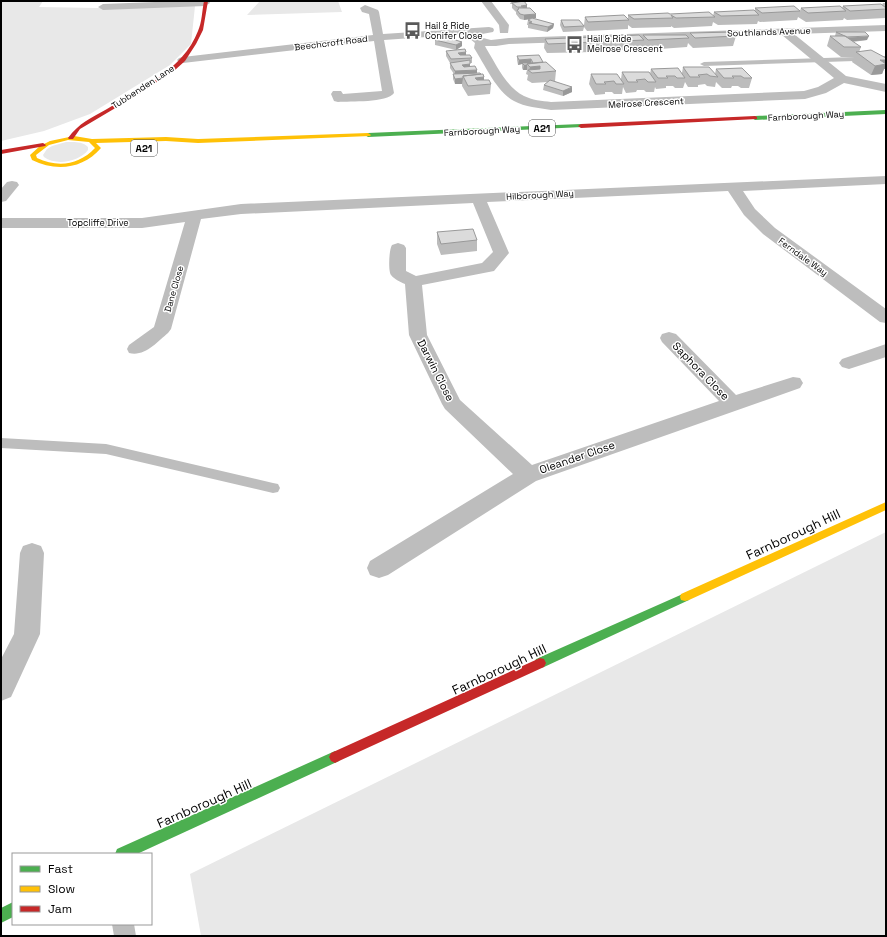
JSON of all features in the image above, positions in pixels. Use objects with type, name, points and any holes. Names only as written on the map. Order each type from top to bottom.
[{"type":"main road","name":"Tubbenden Lane","points":[[71,138],[78,128],[137,93],[184,60],[201,30],[206,2]]},
{"type":"main road","name":"Farnborough Way","points":[[136,149],[198,142],[455,132],[886,112]]},
{"type":"main road","name":"Farnborough Way","points":[[71,138],[92,141],[166,139],[198,142]]},
{"type":"main road","points":[[1,152],[43,145],[71,138]]},
{"type":"main road","points":[[90,157],[98,148],[92,141]]},
{"type":"main road","points":[[37,163],[33,155],[36,150],[43,145]]},
{"type":"main road","points":[[24,163],[63,166],[78,163],[90,157],[104,154]]},
{"type":"main road","name":"Farnborough Hill","points":[[124,853],[886,506]]},
{"type":"main road","points":[[1,916],[12,910]]},
{"type":"street","points":[[486,1],[504,25],[504,31]]},
{"type":"street","points":[[103,7],[206,2]]},
{"type":"street","points":[[337,94],[338,98],[380,96],[388,93],[374,12],[366,10],[365,8]]},
{"type":"street","name":"Southlands Avenue","points":[[479,37],[489,43],[509,41],[886,28]]},
{"type":"street","points":[[479,37],[504,31],[510,34],[513,38],[509,41]]},
{"type":"street","points":[[785,32],[842,79],[886,88]]},
{"type":"street","name":"Beechcroft Road","points":[[184,60],[379,37],[479,37]]},
{"type":"street","name":"Melrose Crescent","points":[[479,37],[480,48],[509,91],[516,97],[530,103],[551,106],[805,95],[822,90],[842,79]]},
{"type":"street","name":"Hilborough Way","points":[[194,217],[241,209],[886,180]]},
{"type":"street","points":[[1,198],[12,185]]},
{"type":"street","name":"Ferndale Way","points":[[732,186],[749,212],[769,231],[886,318]]},
{"type":"street","points":[[398,248],[398,274],[413,282],[488,267],[501,253],[478,198]]},
{"type":"street","name":"Topcliffe Drive","points":[[1,223],[142,222],[194,217]]},
{"type":"street","name":"Dane Close","points":[[136,349],[162,329],[194,217]]},
{"type":"street","name":"Darwin Close","points":[[413,282],[418,335],[452,404],[528,475]]},
{"type":"street","name":"Saphora Close","points":[[669,338],[732,403]]},
{"type":"street","points":[[850,363],[886,350]]},
{"type":"street","name":"Oleander Close","points":[[379,568],[528,475],[793,383]]},
{"type":"street","points":[[1,688],[27,634],[32,553]]},
{"type":"lane","points":[[704,64],[886,58]]},
{"type":"lane","points":[[1,443],[106,449],[273,488]]},
{"type":"lane","points":[[123,925],[126,936]]},
{"type":"shaded area","points":[[1,1],[43,1],[39,7],[97,8],[198,5],[195,6],[191,44],[170,65],[90,114],[44,131],[1,141]]},
{"type":"shaded area","points":[[260,1],[338,1],[342,12],[247,15]]},
{"type":"shaded area","points":[[66,142],[78,142],[88,147],[88,150],[73,160],[61,162],[49,160],[44,157],[43,155],[47,149]]},
{"type":"shaded area","points":[[886,532],[886,936],[201,936],[190,874]]},
{"type":"building","points":[[524,1],[527,5],[521,6],[523,7],[517,7],[512,3]]},
{"type":"building","points":[[881,4],[886,9],[850,11],[843,6]]},
{"type":"building","points":[[794,6],[800,11],[762,13],[755,8]]},
{"type":"building","points":[[840,6],[846,11],[808,13],[801,8]]},
{"type":"building","points":[[518,8],[530,8],[536,14],[520,14],[517,10],[519,9]]},
{"type":"building","points":[[754,10],[759,15],[721,16],[714,12]]},
{"type":"building","points":[[709,12],[715,17],[676,18],[671,15],[673,18],[634,19],[628,15],[670,14]]},
{"type":"building","points":[[624,15],[629,20],[588,22],[585,17]]},
{"type":"building","points":[[532,18],[554,24],[548,27],[529,23],[532,22],[528,20]]},
{"type":"building","points":[[561,20],[579,20],[584,26],[564,27]]},
{"type":"building","points":[[734,32],[736,36],[695,38],[690,33]]},
{"type":"building","points":[[836,32],[865,32],[869,36],[847,37]]},
{"type":"building","points":[[639,35],[644,40],[601,42],[597,37]]},
{"type":"building","points":[[643,35],[686,35],[689,38],[648,40]]},
{"type":"building","points":[[442,36],[462,42],[456,45],[435,40]]},
{"type":"building","points":[[830,36],[845,36],[861,47],[844,47]]},
{"type":"building","points":[[594,37],[595,42],[548,44],[545,39]]},
{"type":"building","points":[[465,49],[466,52],[458,53],[460,55],[470,55],[472,58],[451,59],[446,51]]},
{"type":"building","points":[[871,50],[886,58],[886,60],[880,60],[886,64],[875,66],[856,52]]},
{"type":"building","points":[[539,55],[543,62],[533,63],[531,59],[519,60],[517,56]]},
{"type":"building","points":[[470,60],[470,64],[462,65],[464,67],[475,66],[477,70],[455,71],[450,63]]},
{"type":"building","points":[[546,62],[556,71],[532,73],[528,70],[540,69],[540,66],[530,67],[527,64]]},
{"type":"building","points":[[522,63],[533,63],[524,65]]},
{"type":"building","points":[[683,67],[709,67],[718,77],[707,74],[698,75],[700,77],[690,77]]},
{"type":"building","points":[[678,68],[685,78],[666,76],[668,78],[658,78],[651,69]]},
{"type":"building","points":[[742,68],[752,78],[732,76],[734,78],[724,78],[716,69]]},
{"type":"building","points":[[622,72],[649,72],[656,82],[648,82],[645,79],[636,80],[638,82],[628,82]]},
{"type":"building","points":[[453,74],[481,74],[463,76],[463,78],[455,79]]},
{"type":"building","points":[[483,74],[484,77],[475,78],[477,80],[489,80],[491,84],[468,86],[463,76]]},
{"type":"building","points":[[591,74],[617,74],[624,84],[616,84],[614,81],[604,82],[606,84],[596,84]]},
{"type":"building","points":[[550,80],[572,87],[563,91],[544,85]]},
{"type":"building","points":[[473,229],[477,240],[441,244],[437,232]]},
{"type":"traffic: fast","points":[[755,118],[886,112]]},
{"type":"traffic: fast","points":[[368,135],[581,126]]},
{"type":"traffic: fast","points":[[540,663],[685,597]]},
{"type":"traffic: fast","points":[[124,853],[335,757]]},
{"type":"traffic: fast","points":[[1,916],[12,910]]},
{"type":"traffic: slow","points":[[92,141],[166,139],[198,141],[368,135]]},
{"type":"traffic: slow","points":[[74,138],[91,141],[98,148],[85,160],[68,166],[51,165],[34,159],[33,155],[47,144],[57,140],[74,138]]},
{"type":"traffic: slow","points":[[685,597],[886,506]]},
{"type":"traffic: jam","points":[[71,138],[78,128],[137,93],[173,69],[183,60],[194,44],[201,30],[206,1]]},
{"type":"traffic: jam","points":[[581,126],[755,118]]},
{"type":"traffic: jam","points":[[1,152],[43,145]]},
{"type":"traffic: jam","points":[[335,757],[540,663]]},
{"type":"place","name":"Hail & Ride Conifer Close","points":[[412,31]]},
{"type":"place","name":"Hail & Ride Melrose Crescent","points":[[574,44]]}]
